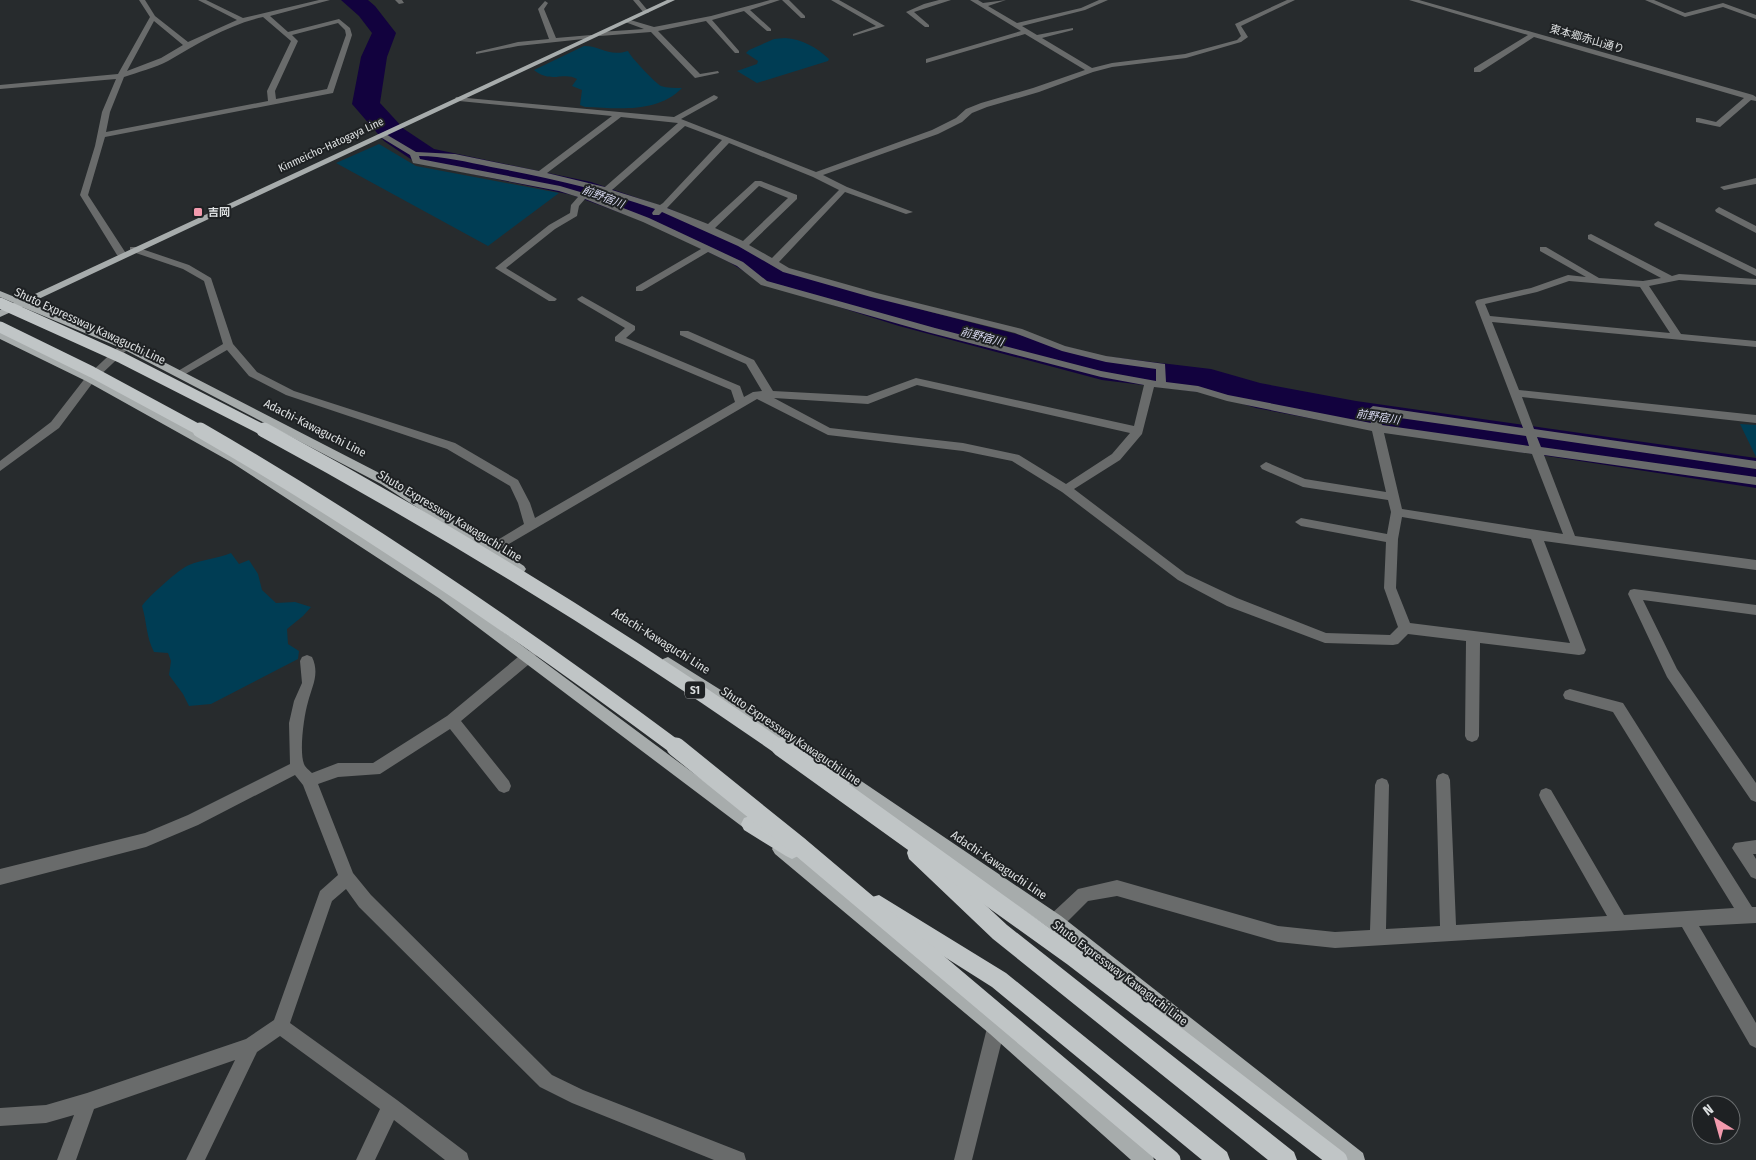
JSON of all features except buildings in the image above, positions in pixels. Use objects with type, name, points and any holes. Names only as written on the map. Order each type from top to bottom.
[{"type":"highway","name":"Shuto Expressway Kawaguchi Line","points":[[0,303],[57,326],[250,422],[367,486],[598,624],[810,767],[1008,909],[1249,1090],[1338,1160]]},
{"type":"highway","points":[[0,327],[148,401],[252,459],[321,501],[467,597],[716,779],[1084,1084],[1171,1160]]},
{"type":"highway","points":[[813,755],[1000,932],[1231,1114],[1286,1160]]},
{"type":"highway","points":[[750,824],[999,980],[1217,1159]]},
{"type":"main road","name":"Kinmeicho-Hatogaya Line","points":[[0,314],[122,254],[672,0]]},
{"type":"main road","name":"Adachi-Kawaguchi Line","points":[[0,294],[124,346],[385,481],[813,755],[1055,922],[1356,1160]]},
{"type":"main road","points":[[0,335],[90,379],[235,459],[443,594],[529,656],[750,824],[996,1028],[1145,1160]]},
{"type":"street","points":[[142,0],[153,18],[187,45]]},
{"type":"street","points":[[204,2],[223,0]]},
{"type":"street","points":[[0,87],[121,76],[164,60],[187,45],[242,20],[327,0]]},
{"type":"street","points":[[636,0],[646,12]]},
{"type":"street","points":[[600,34],[622,34],[708,20],[777,0]]},
{"type":"street","points":[[784,0],[803,17]]},
{"type":"street","points":[[834,0],[882,26],[855,35]]},
{"type":"street","points":[[927,26],[910,12],[926,5],[948,0]]},
{"type":"street","points":[[973,0],[1091,70]]},
{"type":"street","points":[[984,5],[1003,0]]},
{"type":"street","points":[[1018,25],[1084,9],[1105,0]]},
{"type":"street","points":[[816,175],[935,132],[984,104],[1036,90],[1091,70],[1112,64],[1186,56],[1238,41],[1245,37],[1237,25],[1292,0]]},
{"type":"street","name":"東本郷赤山通り","points":[[1412,0],[1753,98]]},
{"type":"street","points":[[1648,0],[1685,15],[1723,5],[1756,17]]},
{"type":"street","points":[[204,2],[242,20]]},
{"type":"street","points":[[545,3],[541,9],[553,40]]},
{"type":"street","points":[[745,9],[768,30]]},
{"type":"street","points":[[266,15],[295,41],[271,91],[272,102]]},
{"type":"street","points":[[122,254],[84,195],[106,112],[121,76],[153,18]]},
{"type":"street","points":[[708,20],[737,52]]},
{"type":"street","points":[[101,135],[330,91],[349,34],[348,29],[339,21],[287,34]]},
{"type":"street","points":[[627,21],[652,29],[698,76],[715,73]]},
{"type":"street","points":[[1037,37],[1071,29]]},
{"type":"street","points":[[928,61],[1028,31]]},
{"type":"street","points":[[1477,70],[1533,35]]},
{"type":"street","points":[[478,53],[518,44],[591,37]]},
{"type":"street","points":[[675,119],[714,97]]},
{"type":"street","points":[[1699,120],[1717,125],[1753,98]]},
{"type":"street","points":[[459,99],[507,106],[675,119],[816,175],[844,189],[909,212]]},
{"type":"street","points":[[542,173],[620,114]]},
{"type":"street","points":[[607,190],[683,122]]},
{"type":"street","points":[[382,135],[414,154],[435,153],[542,173],[607,190],[662,208],[744,244],[786,270],[874,296],[1018,331],[1062,348],[1106,359],[1161,366],[1138,431],[1116,457],[1066,489]]},
{"type":"street","points":[[646,220],[688,185],[703,164],[727,140]]},
{"type":"street","points":[[414,154],[416,161],[560,189],[584,196],[646,220],[740,264],[764,283],[861,311],[1101,374],[1155,384],[1198,389],[1227,398],[1376,428],[1756,481]]},
{"type":"street","points":[[1724,187],[1756,181]]},
{"type":"street","points":[[709,228],[758,183],[794,197],[744,244]]},
{"type":"street","points":[[774,262],[844,189]]},
{"type":"street","points":[[552,299],[500,268],[552,227],[574,214],[575,205],[584,196]]},
{"type":"street","points":[[1720,210],[1756,230]]},
{"type":"street","points":[[1658,224],[1756,273]]},
{"type":"street","points":[[1591,237],[1671,279]]},
{"type":"street","points":[[133,249],[186,267],[208,280],[228,345],[252,374],[290,393],[450,446],[514,483],[524,503],[531,526]]},
{"type":"street","points":[[639,290],[707,249]]},
{"type":"street","points":[[1543,250],[1599,280]]},
{"type":"street","points":[[1571,540],[1528,432],[1516,394],[1480,302],[1534,290],[1568,278],[1643,284],[1671,279],[1756,282]]},
{"type":"street","points":[[1643,284],[1678,336]]},
{"type":"street","points":[[861,311],[874,296]]},
{"type":"street","points":[[582,299],[632,328],[619,339],[736,388],[741,403]]},
{"type":"street","points":[[1486,318],[1756,344]]},
{"type":"street","points":[[684,333],[750,362],[763,393],[828,431],[962,447],[1015,458],[1066,489],[1182,577],[1232,602],[1325,638],[1393,640],[1406,628],[1580,650],[1536,535]]},
{"type":"street","points":[[178,374],[228,345]]},
{"type":"street","points":[[0,467],[55,425],[90,379],[124,346]]},
{"type":"street","points":[[490,550],[741,403],[763,393],[868,400],[916,381],[1138,431]]},
{"type":"street","points":[[1516,394],[1756,419]]},
{"type":"street","points":[[1406,628],[1390,588],[1392,539],[1397,512],[1373,410],[1756,465]]},
{"type":"street","points":[[1266,466],[1303,483],[1393,497]]},
{"type":"street","points":[[1397,512],[1536,535],[1756,564]]},
{"type":"street","points":[[1301,522],[1392,539]]},
{"type":"street","points":[[1756,610],[1634,594],[1672,673],[1756,795]]},
{"type":"street","points":[[1472,736],[1473,636]]},
{"type":"street","points":[[308,781],[338,770],[375,769],[452,720],[529,656]]},
{"type":"street","points":[[307,661],[311,679],[299,707],[296,732],[297,767],[308,781],[347,878],[365,901],[546,1081],[578,1097],[737,1160]]},
{"type":"street","points":[[1055,922],[1084,894],[1117,888],[1278,934],[1335,940],[1752,916],[1618,707],[1570,695]]},
{"type":"street","points":[[452,720],[504,786]]},
{"type":"street","points":[[0,877],[146,840],[193,820],[297,767]]},
{"type":"street","points":[[1443,780],[1448,934]]},
{"type":"street","points":[[1378,938],[1382,785]]},
{"type":"street","points":[[1546,794],[1620,924]]},
{"type":"street","points":[[1756,847],[1740,848],[1756,872]]},
{"type":"street","points":[[0,1117],[46,1114],[87,1102],[251,1046],[280,1026],[326,896],[347,878]]},
{"type":"street","points":[[1687,921],[1756,1039]]},
{"type":"street","points":[[280,1026],[391,1106],[460,1160]]},
{"type":"street","points":[[963,1160],[996,1028]]},
{"type":"street","points":[[195,1160],[251,1046]]},
{"type":"street","points":[[66,1160],[72,1148],[87,1102]]},
{"type":"street","points":[[365,1160],[391,1106]]},
{"type":"shaded area","points":[[774,39],[797,40],[814,47],[829,59],[828,61],[757,83],[737,71],[757,64],[758,61],[746,53],[749,50]]},
{"type":"shaded area","points":[[584,46],[615,53],[628,51],[658,84],[666,87],[682,88],[661,102],[649,106],[623,108],[585,107],[580,105],[582,90],[572,86],[577,79],[567,76],[546,76],[534,70]]},
{"type":"shaded area","points":[[379,144],[416,166],[559,193],[488,246],[336,163]]},
{"type":"shaded area","points":[[1740,424],[1756,425],[1756,457]]},
{"type":"shaded area","points":[[231,553],[239,564],[249,560],[258,574],[262,590],[276,603],[295,602],[311,607],[287,629],[288,644],[299,651],[298,659],[211,704],[189,706],[169,675],[171,661],[168,653],[154,652],[149,641],[142,606],[150,596],[189,565]]},
{"type":"waterway","name":"前野宿川","points":[[353,0],[367,11],[384,33],[374,57],[366,104],[394,135],[425,156],[580,188],[659,216],[741,255],[775,276],[911,318],[1102,368],[1211,381],[1256,395],[1356,414],[1756,473]]},
{"type":"place","name":"吉岡","points":[[198,212]]}]
